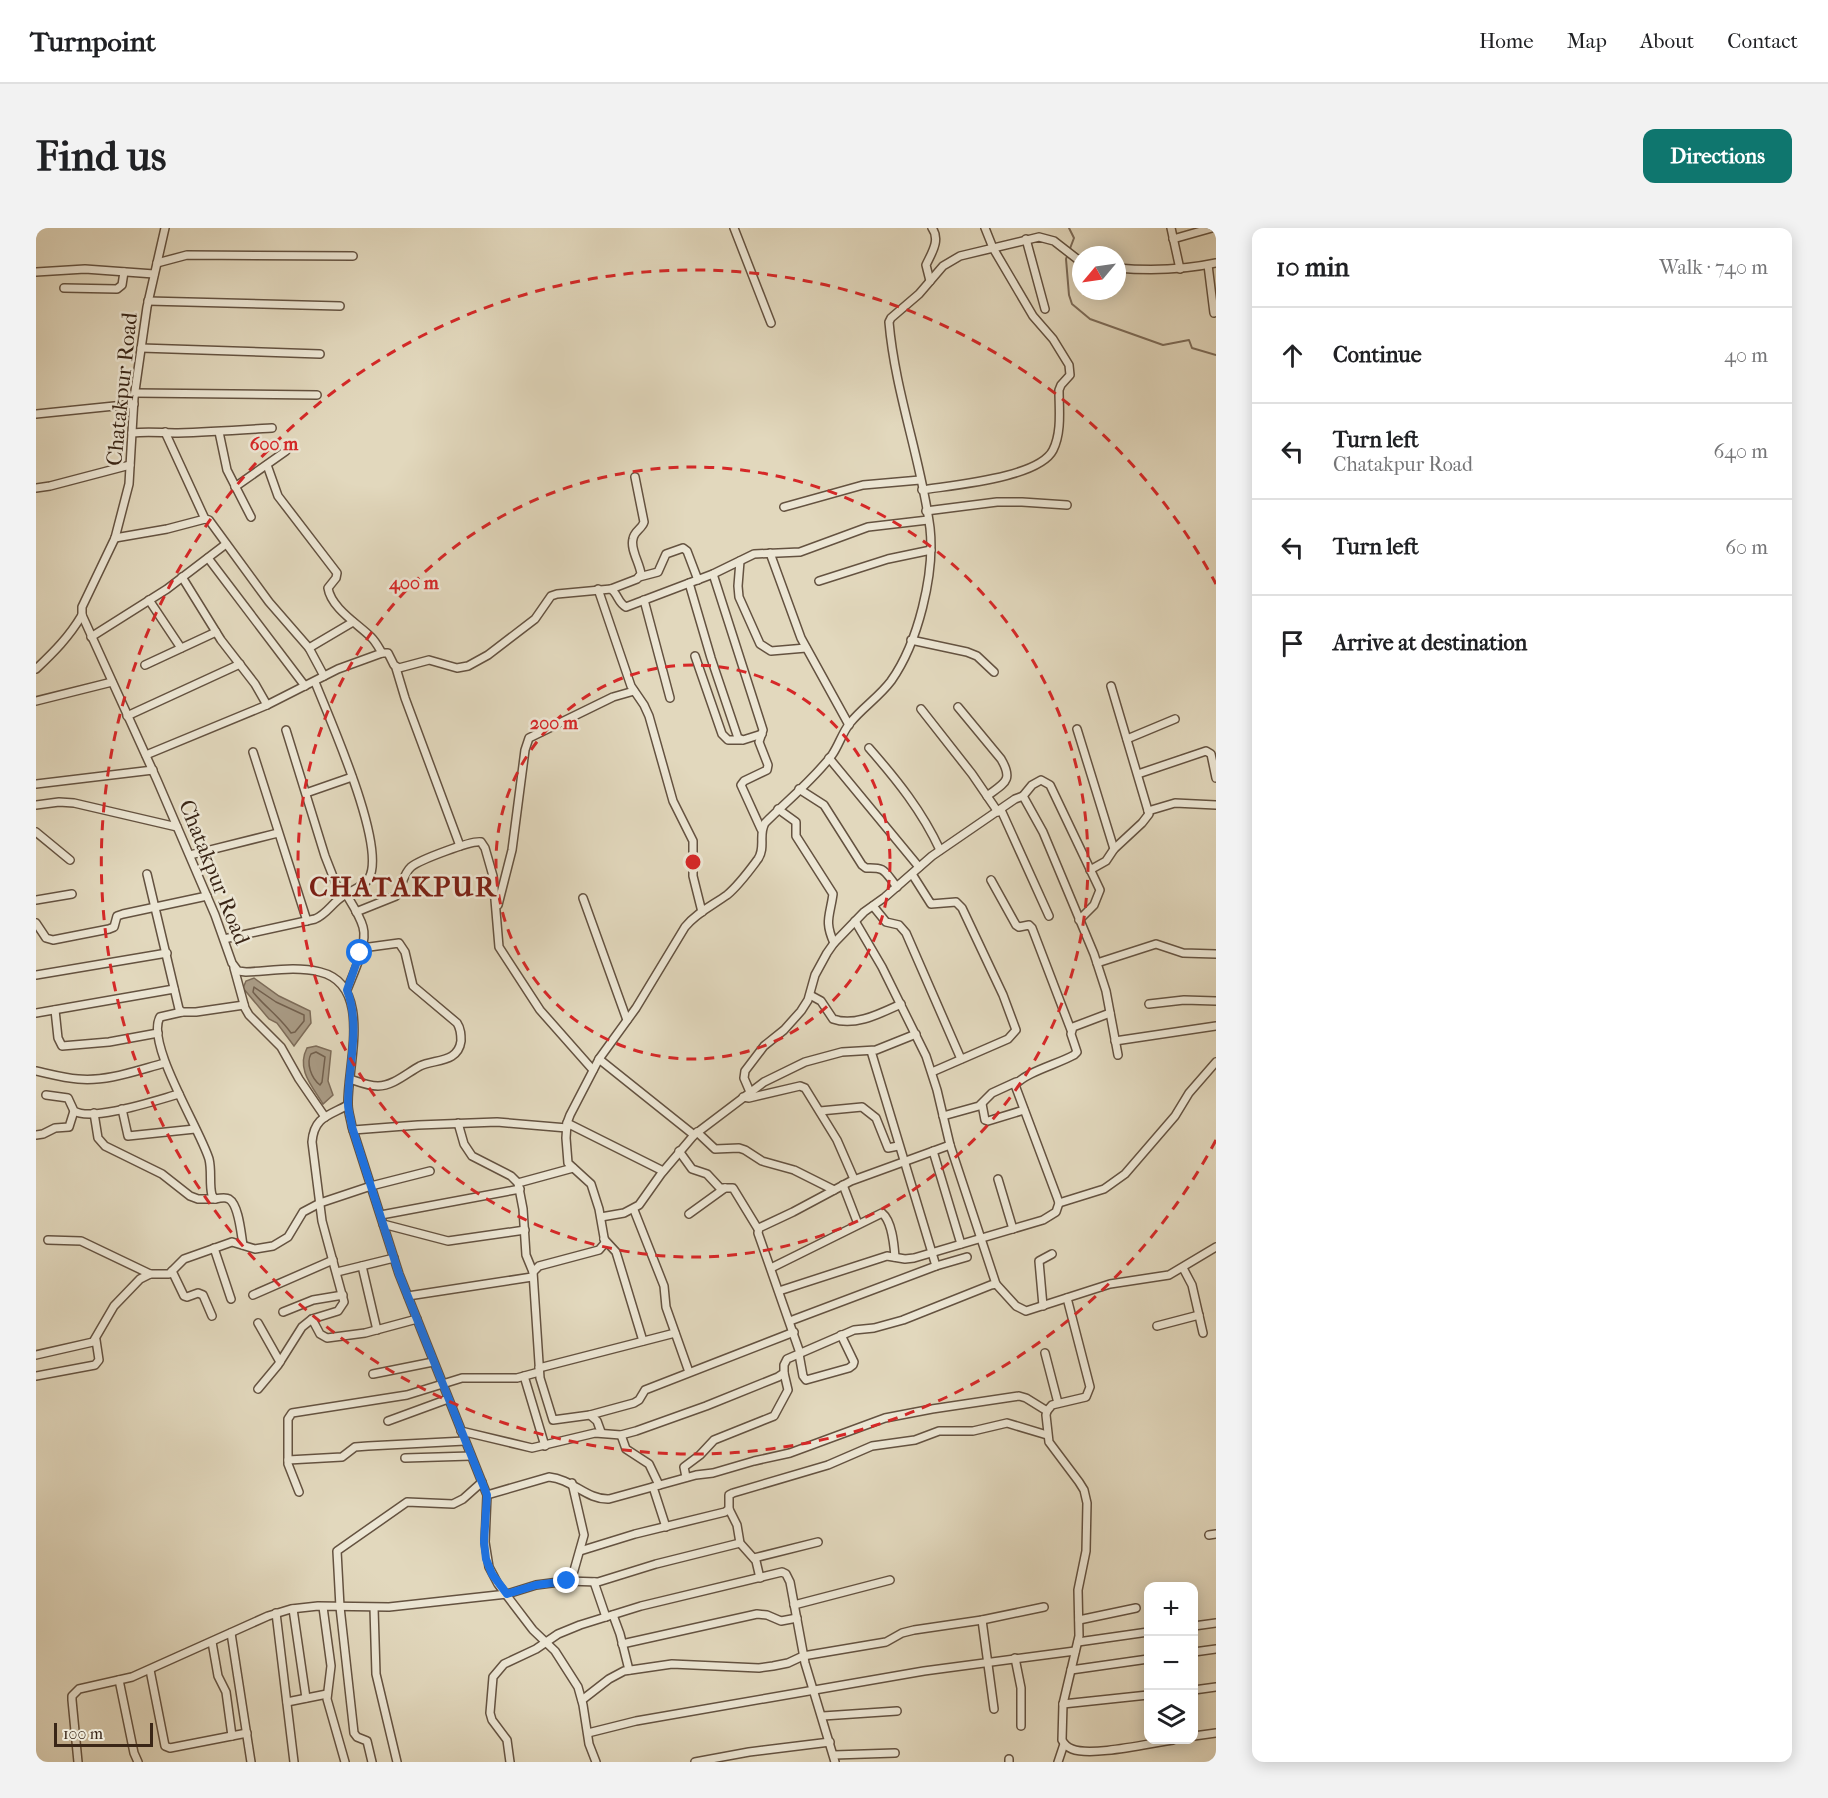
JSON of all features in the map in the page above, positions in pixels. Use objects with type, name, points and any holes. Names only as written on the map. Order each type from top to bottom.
[{"type":"street","name":"Chatakpur Road","points":[[165,228],[148,301],[141,348],[134,404],[129,484],[115,538],[82,607],[82,615],[190,855],[232,963],[238,971],[246,972],[300,969],[322,972],[340,982],[347,990]]},
{"type":"street","points":[[734,228],[771,323]]},
{"type":"street","points":[[930,281],[926,265],[937,237],[932,228]]},
{"type":"street","points":[[922,490],[977,481],[1032,468],[1047,458],[1056,443],[1059,428],[1059,390],[1070,375],[1069,365],[1053,339],[1033,316],[993,248],[985,228]]},
{"type":"street","points":[[1171,228],[1180,268]]},
{"type":"street","points":[[1173,238],[1212,228]]},
{"type":"street","points":[[761,830],[778,809],[829,758],[849,725],[890,682],[899,669],[926,597],[931,550],[928,520],[901,397],[889,322],[891,318],[919,294],[943,266],[955,258],[1039,237],[1048,238],[1072,256]]},
{"type":"street","points":[[1026,239],[1046,309]]},
{"type":"street","points":[[157,264],[187,255],[353,256]]},
{"type":"street","points":[[1126,268],[1159,270],[1212,264],[1214,313]]},
{"type":"street","points":[[36,272],[85,269],[154,274]]},
{"type":"street","points":[[64,288],[117,289],[122,285],[124,272]]},
{"type":"street","points":[[148,301],[340,306]]},
{"type":"street","points":[[141,348],[320,354]]},
{"type":"street","points":[[135,393],[317,395]]},
{"type":"street","points":[[36,414],[134,404]]},
{"type":"street","points":[[132,433],[219,432],[272,428]]},
{"type":"street","points":[[165,432],[204,519]]},
{"type":"street","points":[[219,432],[225,464],[251,517]]},
{"type":"street","points":[[235,487],[286,451]]},
{"type":"street","points":[[36,488],[130,465]]},
{"type":"street","points":[[267,465],[278,496],[337,573],[328,591],[344,614],[374,639],[382,653]]},
{"type":"street","points":[[635,477],[644,522],[632,540],[641,571],[639,578]]},
{"type":"street","points":[[783,507],[863,485],[920,480]]},
{"type":"street","points":[[926,511],[996,502],[1067,505]]},
{"type":"street","points":[[115,538],[167,529],[204,519],[209,520],[269,602],[309,648],[324,676]]},
{"type":"street","points":[[611,589],[623,606],[689,584],[754,554],[800,552],[868,527],[928,520]]},
{"type":"street","points":[[91,637],[149,600],[226,544]]},
{"type":"street","points":[[396,668],[429,660],[457,668],[468,666],[488,655],[535,619],[551,596],[611,589],[658,572],[666,554],[683,548],[687,550],[698,580]]},
{"type":"street","points":[[819,580],[888,559],[931,550]]},
{"type":"street","points":[[770,553],[806,648],[849,725]]},
{"type":"street","points":[[208,558],[305,686]]},
{"type":"street","points":[[740,561],[739,597],[760,644],[771,651],[806,648]]},
{"type":"street","points":[[408,1296],[532,1275],[539,1266],[603,1248],[601,1217],[591,1184],[568,1163],[567,1126],[599,1059],[658,974],[685,927],[736,886],[760,857],[762,850],[761,830],[741,785],[744,781],[767,770],[768,765],[759,742],[762,727],[713,574]]},
{"type":"street","points":[[182,577],[216,632],[255,684],[267,705]]},
{"type":"street","points":[[689,584],[711,658],[737,735],[741,740]]},
{"type":"street","points":[[598,589],[634,691],[649,716],[673,801],[693,841],[694,884],[702,912]]},
{"type":"street","points":[[149,600],[182,648]]},
{"type":"street","points":[[644,600],[670,698]]},
{"type":"street","points":[[36,669],[39,661],[66,640],[82,615]]},
{"type":"street","points":[[309,648],[353,622]]},
{"type":"street","points":[[145,665],[216,632]]},
{"type":"street","points":[[911,640],[967,652],[977,657],[994,672]]},
{"type":"street","points":[[146,755],[267,705],[338,669],[382,653],[388,653],[396,668],[460,846]]},
{"type":"street","points":[[695,656],[722,735],[728,740],[741,740],[762,734]]},
{"type":"street","points":[[127,716],[240,664]]},
{"type":"street","points":[[224,939],[322,916],[344,895],[366,882],[372,870],[368,825],[315,681]]},
{"type":"street","points":[[36,701],[112,682]]},
{"type":"street","points":[[1090,870],[1106,861],[1114,849],[1142,824],[1148,811],[1111,686]]},
{"type":"street","points":[[495,913],[512,850],[525,750],[529,738],[613,697],[634,691]]},
{"type":"street","points":[[958,707],[1001,759],[1008,774],[1006,782],[987,796]]},
{"type":"street","points":[[921,709],[999,811],[1049,916]]},
{"type":"street","points":[[1127,739],[1175,719]]},
{"type":"street","points":[[1077,729],[1114,849]]},
{"type":"street","points":[[286,730],[326,856],[364,932],[362,948],[347,990],[351,1002],[353,1048],[348,1106],[353,1130],[394,1258],[487,1495],[484,1542],[486,1559],[492,1574],[533,1630],[555,1651],[578,1687],[596,1762]]},
{"type":"street","points":[[869,748],[912,799],[940,850]]},
{"type":"street","points":[[1138,774],[1216,748]]},
{"type":"street","points":[[253,752],[307,921]]},
{"type":"street","points":[[1209,752],[1213,759],[1216,778]]},
{"type":"street","points":[[829,758],[919,867]]},
{"type":"street","points":[[36,784],[153,770]]},
{"type":"street","points":[[306,793],[352,777]]},
{"type":"street","points":[[750,1092],[744,1078],[745,1071],[764,1046],[789,1025],[801,1011],[810,995],[815,975],[834,943],[855,921],[940,850],[1015,799],[1023,796],[1041,780],[1050,785],[1100,890],[1094,905],[1080,920]]},
{"type":"street","points":[[799,789],[824,806],[862,866],[866,868],[878,866],[897,887]]},
{"type":"street","points":[[1023,796],[1043,832],[1097,963],[1106,991],[1118,1055]]},
{"type":"street","points":[[36,805],[74,803],[177,827]]},
{"type":"street","points":[[1148,811],[1176,803],[1216,805]]},
{"type":"street","points":[[778,809],[796,822],[796,836],[833,894],[828,916],[834,943]]},
{"type":"street","points":[[36,832],[70,860]]},
{"type":"street","points":[[190,855],[278,833]]},
{"type":"street","points":[[356,912],[396,896],[405,874],[414,864],[460,846],[476,841],[481,842],[493,876],[499,947],[540,1010],[593,1070]]},
{"type":"street","points":[[147,874],[177,1004],[182,1012]]},
{"type":"street","points":[[912,874],[931,904],[956,902],[962,908],[1015,1026],[1015,1033],[1008,1039],[932,1072]]},
{"type":"street","points":[[943,1116],[982,1104],[988,1095],[1077,1052],[1071,1030],[1032,928],[1029,925],[1019,927],[1016,925],[991,880]]},
{"type":"street","points":[[36,900],[72,894]]},
{"type":"street","points":[[36,923],[46,938],[53,940],[109,929],[114,927],[120,915],[207,896]]},
{"type":"street","points":[[583,898],[627,1020]]},
{"type":"street","points":[[873,906],[886,922],[899,926],[906,933],[961,1059]]},
{"type":"street","points":[[855,921],[901,1004],[932,1072],[950,1145],[996,1284],[1022,1310],[1026,1311],[1124,1281],[1169,1275],[1216,1247]]},
{"type":"street","points":[[350,1079],[377,1086],[393,1082],[419,1067],[454,1055],[458,1050],[461,1037],[458,1023],[413,986],[405,952],[399,943],[362,948]]},
{"type":"street","points":[[1097,963],[1156,944],[1183,953],[1216,954]]},
{"type":"street","points":[[36,975],[166,954]]},
{"type":"street","points":[[232,963],[249,1015],[281,1047],[325,1117]]},
{"type":"street","points":[[36,1013],[174,989]]},
{"type":"street","points":[[810,995],[821,1001],[833,1019],[844,1022],[879,1014],[901,1004]]},
{"type":"street","points":[[1149,1004],[1184,1000],[1216,1001]]},
{"type":"street","points":[[215,1199],[211,1191],[208,1158],[165,1063],[158,1033],[158,1020],[160,1017],[182,1012],[244,1005]]},
{"type":"street","points":[[55,1010],[59,1043],[62,1046],[109,1042],[158,1033]]},
{"type":"street","points":[[1071,1030],[1076,1025],[1110,1013]]},
{"type":"street","points":[[1115,1041],[1216,1026]]},
{"type":"street","points":[[601,1217],[634,1210],[679,1151],[696,1133],[778,1074],[805,1062],[842,1052],[871,1051],[916,1034]]},
{"type":"street","points":[[871,1051],[936,1266]]},
{"type":"street","points":[[599,1059],[715,1149],[745,1150],[762,1161],[794,1170],[834,1190]]},
{"type":"street","points":[[1059,1203],[1104,1189],[1125,1174],[1176,1116],[1190,1093],[1216,1062]]},
{"type":"street","points":[[36,1071],[78,1080],[121,1074],[165,1063]]},
{"type":"street","points":[[779,1291],[887,1256],[905,1259],[961,1244],[1013,1229],[1051,1216],[1056,1212],[1059,1203],[1016,1088],[1017,1082]]},
{"type":"street","points":[[743,1097],[749,1098],[800,1086],[809,1092],[837,1140],[854,1179]]},
{"type":"street","points":[[74,1111],[94,1113],[122,1109],[179,1094]]},
{"type":"street","points":[[36,1135],[55,1128],[69,1127],[74,1111],[68,1098],[46,1095]]},
{"type":"street","points":[[982,1104],[985,1120],[988,1121],[1024,1110]]},
{"type":"street","points":[[258,1389],[280,1362],[302,1327],[312,1319],[338,1311],[344,1302],[322,1221],[312,1142],[315,1125],[325,1117],[348,1106]]},
{"type":"street","points":[[820,1111],[862,1107],[876,1118],[888,1148],[898,1146]]},
{"type":"street","points":[[122,1109],[126,1134],[131,1137],[195,1129]]},
{"type":"street","points":[[94,1113],[98,1138],[105,1146],[162,1174],[190,1196],[198,1199],[226,1198],[231,1200],[238,1215],[243,1245]]},
{"type":"street","points":[[353,1130],[497,1122],[567,1126],[663,1171]]},
{"type":"street","points":[[458,1123],[464,1144],[472,1156],[511,1176],[519,1186],[526,1255],[532,1275],[539,1370],[553,1420],[590,1415],[634,1403],[639,1400],[645,1390],[794,1332]]},
{"type":"street","points":[[758,1229],[854,1179],[950,1145]]},
{"type":"street","points":[[679,1151],[692,1169],[707,1174],[720,1188],[733,1188],[758,1229],[794,1332],[803,1376],[807,1380],[853,1365],[854,1362],[842,1335]]},
{"type":"street","points":[[933,1151],[961,1244]]},
{"type":"street","points":[[381,1215],[519,1186],[573,1168]]},
{"type":"street","points":[[48,1240],[81,1241],[150,1274],[166,1275],[181,1261],[232,1242],[260,1249],[277,1245],[288,1237],[303,1212],[320,1203],[371,1186],[430,1171]]},
{"type":"street","points":[[998,1179],[1013,1229]]},
{"type":"street","points":[[843,1185],[858,1224]]},
{"type":"street","points":[[689,1214],[728,1187]]},
{"type":"street","points":[[634,1210],[664,1286],[664,1301],[688,1372]]},
{"type":"street","points":[[771,1268],[879,1214],[884,1214],[894,1242],[895,1257]]},
{"type":"street","points":[[383,1224],[448,1241],[525,1230]]},
{"type":"street","points":[[604,1239],[616,1252],[643,1341]]},
{"type":"street","points":[[214,1248],[231,1299]]},
{"type":"street","points":[[1042,1306],[1039,1261],[1052,1254]]},
{"type":"street","points":[[790,1321],[936,1266],[967,1257]]},
{"type":"street","points":[[337,1272],[394,1258]]},
{"type":"street","points":[[253,1295],[333,1260]]},
{"type":"street","points":[[362,1266],[377,1330]]},
{"type":"street","points":[[1183,1268],[1192,1285],[1203,1333]]},
{"type":"street","points":[[172,1271],[183,1296],[198,1293],[203,1295],[212,1316]]},
{"type":"street","points":[[36,1355],[89,1344],[96,1340],[114,1306],[140,1279],[150,1274]]},
{"type":"street","points":[[686,1477],[684,1467],[700,1455],[710,1443],[769,1419],[777,1413],[788,1390],[784,1373],[785,1361],[854,1330],[874,1328],[903,1320],[996,1284]]},
{"type":"street","points":[[283,1312],[306,1301],[343,1295]]},
{"type":"street","points":[[1047,1410],[1058,1403],[1083,1399],[1088,1395],[1090,1386],[1067,1298]]},
{"type":"street","points":[[1157,1326],[1199,1315]]},
{"type":"street","points":[[312,1319],[320,1334],[327,1338],[377,1330],[417,1319]]},
{"type":"street","points":[[258,1323],[280,1362]]},
{"type":"street","points":[[299,1492],[290,1472],[288,1460],[288,1419],[292,1413],[407,1395],[464,1378],[524,1376],[675,1333]]},
{"type":"street","points":[[36,1376],[95,1365],[99,1360],[96,1340]]},
{"type":"street","points":[[1045,1353],[1058,1403]]},
{"type":"street","points":[[374,1374],[433,1362]]},
{"type":"street","points":[[461,1431],[532,1448],[601,1432],[621,1435],[706,1406],[784,1373]]},
{"type":"street","points":[[524,1376],[545,1446]]},
{"type":"street","points":[[487,1495],[549,1478],[572,1483],[604,1499],[790,1453],[885,1419],[932,1409],[1018,1396],[1047,1410]]},
{"type":"street","points":[[388,1421],[448,1399]]},
{"type":"street","points":[[1047,1410],[1047,1435],[1051,1446],[1067,1464],[1086,1495],[1087,1545],[1078,1590],[1078,1642],[1063,1704],[1061,1734],[1064,1744],[1058,1762]]},
{"type":"street","points":[[590,1415],[597,1422],[601,1432]]},
{"type":"street","points":[[760,1578],[754,1558],[740,1543],[737,1525],[729,1509],[729,1495],[733,1493],[828,1465],[878,1445],[915,1440],[939,1431],[978,1430],[1001,1424],[1047,1435]]},
{"type":"street","points":[[621,1435],[626,1449],[649,1464],[666,1527]]},
{"type":"street","points":[[288,1460],[342,1457],[355,1447],[465,1441]]},
{"type":"street","points":[[405,1458],[471,1456]]},
{"type":"street","points":[[372,1762],[367,1741],[357,1737],[354,1733],[340,1607],[337,1551],[407,1502],[453,1504],[463,1499],[482,1482]]},
{"type":"street","points":[[571,1581],[584,1535],[572,1483]]},
{"type":"street","points":[[580,1551],[729,1509]]},
{"type":"street","points":[[754,1558],[818,1542]]},
{"type":"street","points":[[78,1762],[72,1696],[79,1689],[150,1670],[276,1614],[293,1609],[323,1606],[374,1608],[507,1594],[536,1585],[571,1581],[594,1582],[740,1543]]},
{"type":"street","points":[[510,1762],[507,1740],[492,1720],[490,1713],[493,1677],[504,1664],[536,1649],[566,1630],[641,1606],[778,1573],[786,1574],[790,1582],[803,1656],[835,1759],[895,1754]]},
{"type":"street","points":[[794,1605],[890,1580]]},
{"type":"street","points":[[594,1582],[622,1644],[629,1670]]},
{"type":"street","points":[[323,1606],[331,1666],[327,1694],[331,1717],[345,1762]]},
{"type":"street","points":[[582,1700],[609,1679],[629,1670],[672,1664],[759,1668],[788,1663],[803,1656],[886,1642],[902,1633],[914,1630],[982,1620],[1044,1607]]},
{"type":"street","points":[[374,1608],[376,1674],[397,1762]]},
{"type":"street","points":[[1079,1620],[1136,1608]]},
{"type":"street","points":[[293,1609],[306,1698]]},
{"type":"street","points":[[276,1614],[294,1762]]},
{"type":"street","points":[[622,1644],[758,1614],[781,1621],[797,1618]]},
{"type":"street","points":[[982,1620],[994,1709]]},
{"type":"street","points":[[1198,1625],[1216,1623]]},
{"type":"street","points":[[231,1633],[251,1762]]},
{"type":"street","points":[[1078,1642],[1144,1633]]},
{"type":"street","points":[[212,1642],[218,1676],[226,1692],[232,1736]]},
{"type":"street","points":[[1198,1651],[1216,1649]]},
{"type":"street","points":[[588,1734],[636,1721],[924,1671],[1075,1651]]},
{"type":"street","points":[[1015,1658],[1021,1688],[1021,1726]]},
{"type":"street","points":[[1071,1670],[1144,1660]]},
{"type":"street","points":[[150,1670],[165,1746],[171,1748],[247,1733]]},
{"type":"street","points":[[119,1680],[134,1753],[138,1762]]},
{"type":"street","points":[[1198,1689],[1216,1687]]},
{"type":"street","points":[[287,1702],[327,1694]]},
{"type":"street","points":[[1063,1704],[1144,1696]]},
{"type":"street","points":[[823,1716],[897,1711]]},
{"type":"street","points":[[1198,1735],[1216,1733]]},
{"type":"street","points":[[695,1762],[749,1752],[830,1742]]},
{"type":"street","points":[[1064,1744],[1074,1750],[1083,1751],[1146,1744]]},
{"type":"water","points":[[254,978],[279,996],[310,1011],[311,1023],[294,1046],[277,1023],[269,1019],[243,988],[246,981]]},
{"type":"water","points":[[316,1046],[331,1051],[328,1081],[333,1095],[323,1104],[310,1084],[303,1063],[307,1048]]},
{"type":"waterway","points":[[1069,228],[1074,238],[1066,259],[1072,304],[1090,319],[1163,345],[1189,340],[1192,348],[1216,355]]},
{"type":"district","name":"CHATAKPUR","points":[[403,886]]},
{"type":"route","points":[[360,953],[347,990],[351,1002],[353,1048],[348,1106],[352,1127],[399,1274],[487,1495],[484,1542],[486,1559],[492,1574],[507,1594],[536,1585],[567,1581]]}]
